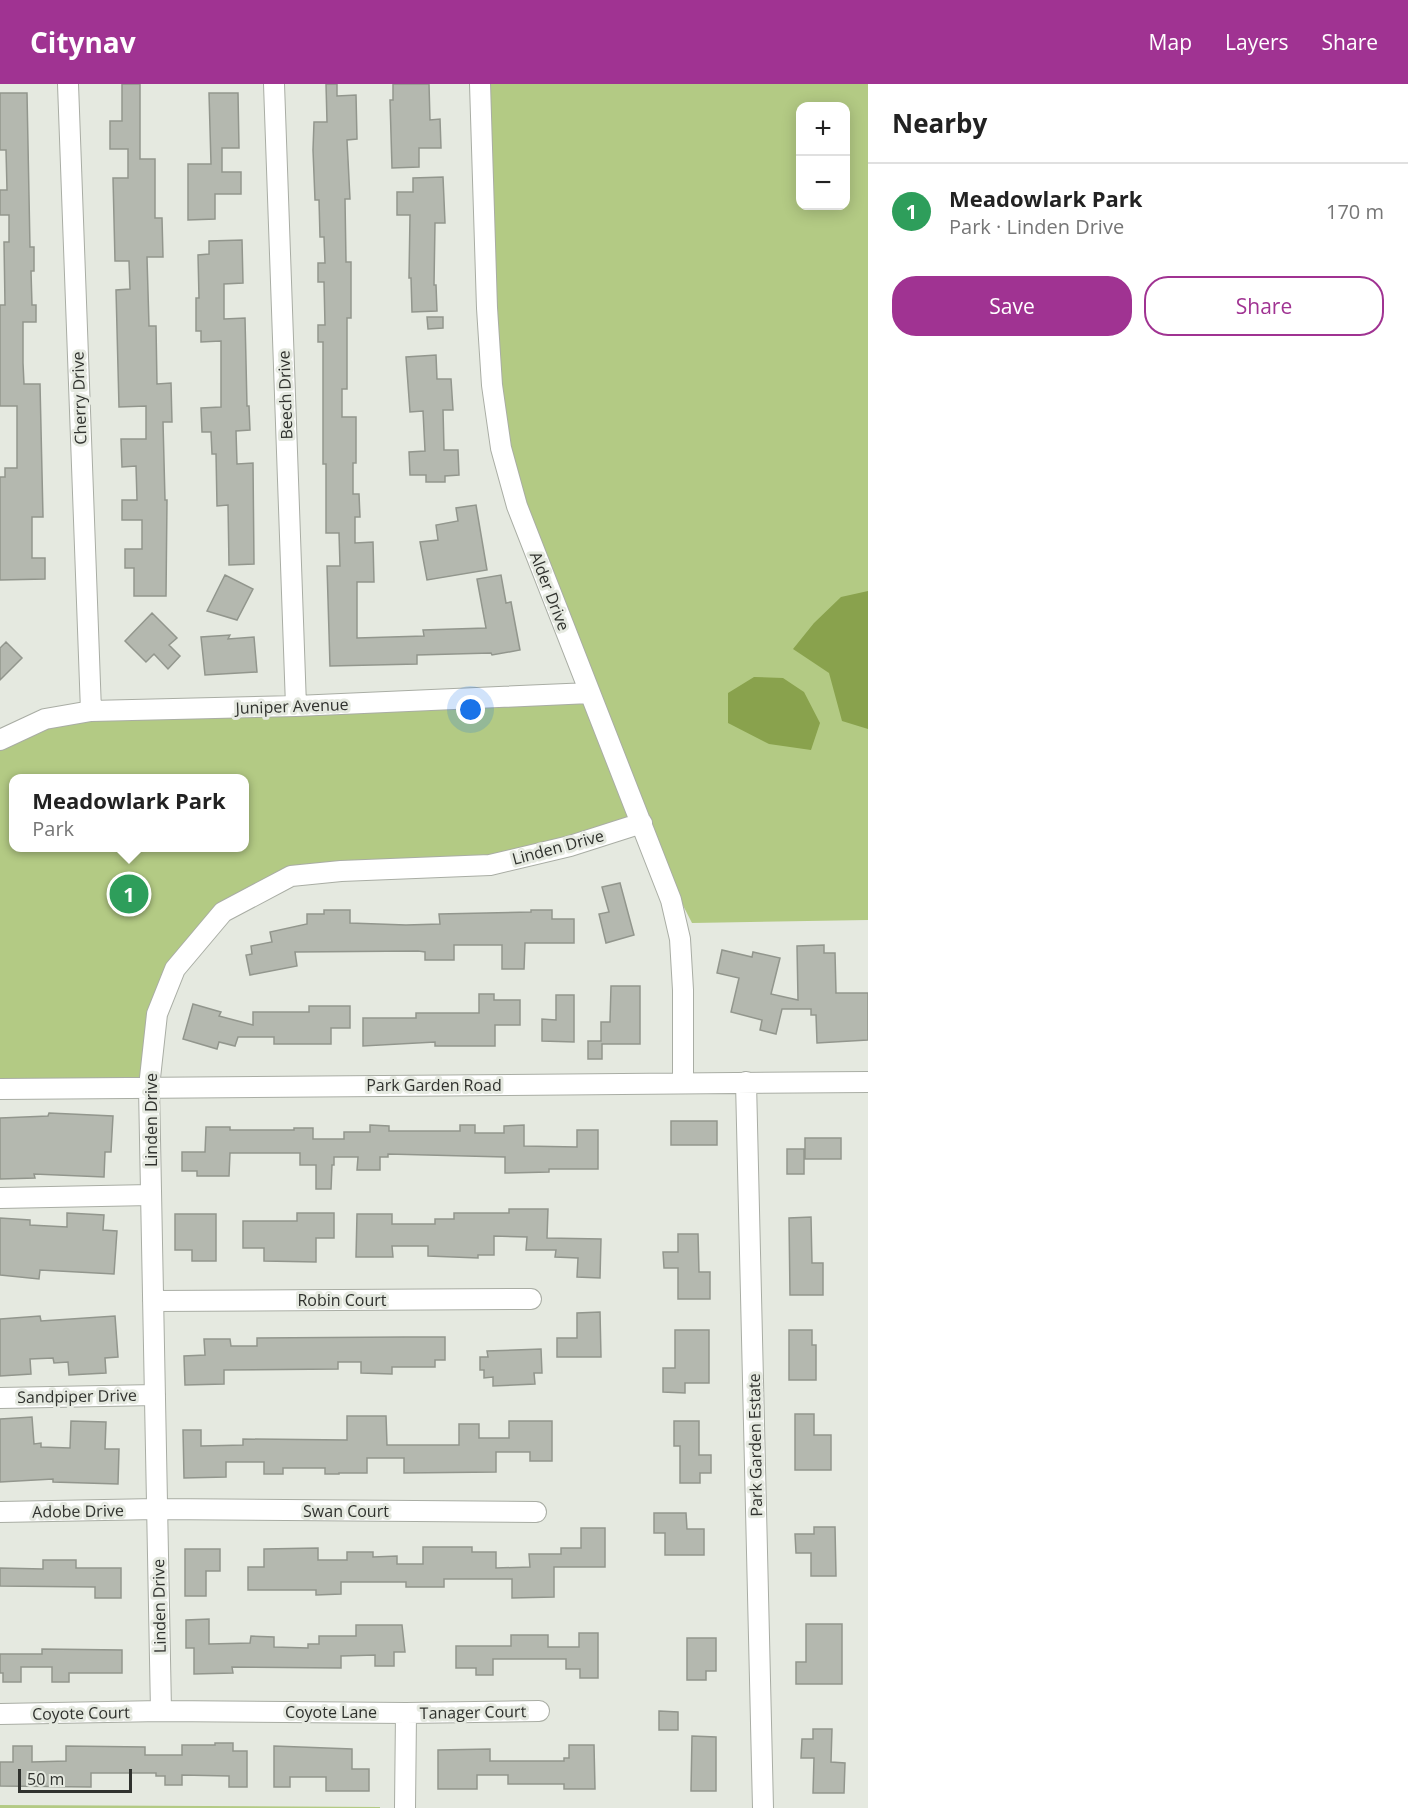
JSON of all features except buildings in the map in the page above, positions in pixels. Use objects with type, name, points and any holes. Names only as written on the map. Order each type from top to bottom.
[{"type":"street","name":"Cherry Drive","points":[[68,84],[91,711]]},
{"type":"street","name":"Beech Drive","points":[[274,84],[297,706]]},
{"type":"street","name":"Alder Drive","points":[[480,84],[487,308],[492,385],[501,448],[517,506],[671,900],[680,939],[683,990],[683,1083]]},
{"type":"street","name":"Juniper Avenue","points":[[0,740],[45,719],[91,711],[297,706],[590,693]]},
{"type":"street","name":"Linden Drive","points":[[161,1711],[149,1087],[158,1014],[175,969],[223,912],[291,876],[340,871],[490,865],[570,846],[642,823]]},
{"type":"street","name":"Park Garden Road","points":[[0,1089],[868,1082]]},
{"type":"street","name":"Park Garden Estate","points":[[746,1083],[763,1808]]},
{"type":"street","points":[[0,1198],[151,1195]]},
{"type":"street","name":"Robin Court","points":[[153,1301],[531,1299]]},
{"type":"street","name":"Sandpiper Drive","points":[[0,1398],[155,1395]]},
{"type":"street","name":"Swan Court","points":[[156,1509],[536,1512]]},
{"type":"street","name":"Adobe Drive","points":[[0,1512],[156,1509]]},
{"type":"street","name":"Coyote Lane","points":[[161,1711],[406,1713]]},
{"type":"street","name":"Coyote Court","points":[[0,1714],[161,1711]]},
{"type":"street","name":"Tanager Court","points":[[406,1713],[539,1711]]},
{"type":"street","points":[[405,1808],[406,1713]]},
{"type":"shaded area","points":[[480,84],[868,84],[868,920],[692,923],[641,823],[490,865],[291,876],[223,912],[175,969],[149,1087],[0,1089],[0,740],[45,719],[590,693],[501,448]]},
{"type":"shaded area","points":[[868,591],[868,729],[842,721],[829,673],[793,649],[814,623],[841,597]]},
{"type":"shaded area","points":[[754,677],[783,678],[804,692],[820,723],[811,750],[769,744],[728,723],[728,693]]},
{"type":"shaded area","points":[[0,1805],[380,1807],[380,1808],[0,1808]]},
{"type":"place","name":"Meadowlark Park","points":[[129,894]]}]
